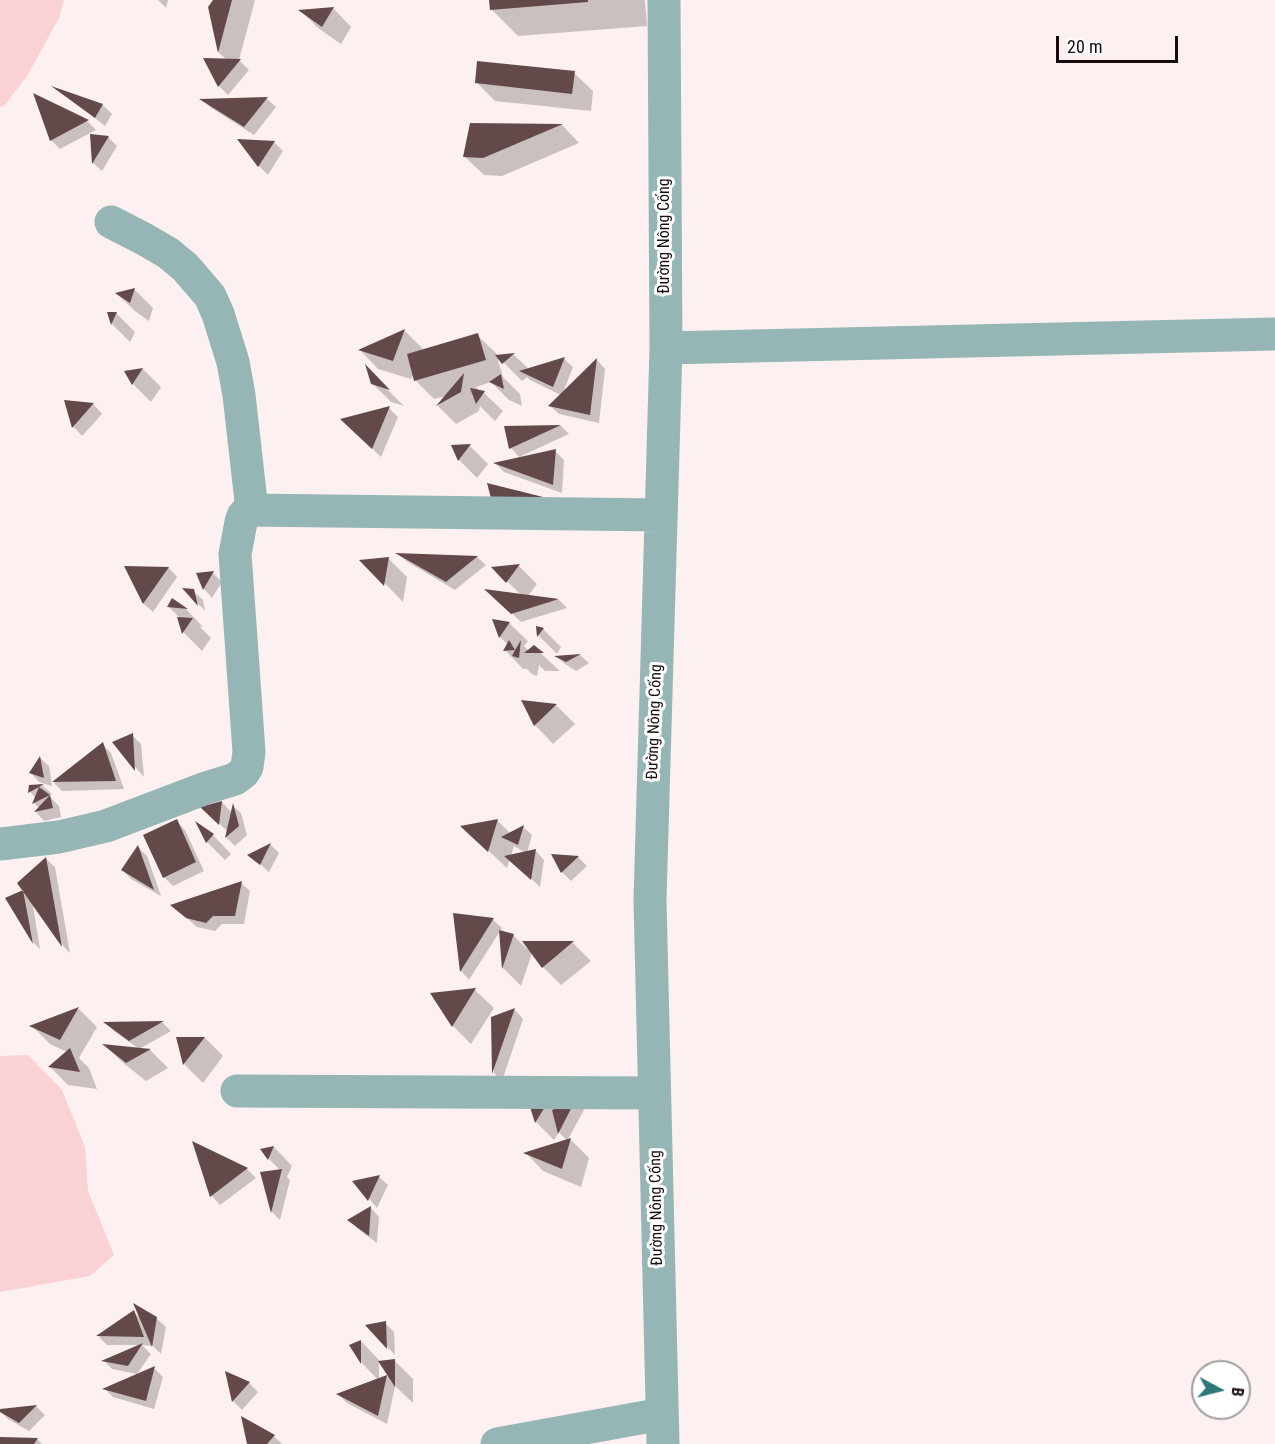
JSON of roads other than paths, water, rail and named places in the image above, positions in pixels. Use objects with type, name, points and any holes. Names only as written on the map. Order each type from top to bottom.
[{"type":"street","name":"Đường Nông Cống","points":[[662,1429],[650,900],[666,348],[664,0]]},
{"type":"street","points":[[111,222],[168,253],[185,267],[210,296],[233,362],[252,510]]},
{"type":"street","points":[[666,348],[1275,334]]},
{"type":"street","points":[[0,844],[59,837],[106,826],[235,779],[243,773],[247,767],[249,752],[235,554],[243,516],[248,510],[661,515]]},
{"type":"street","points":[[237,1091],[654,1093]]},
{"type":"street","points":[[497,1444],[662,1429]]}]
